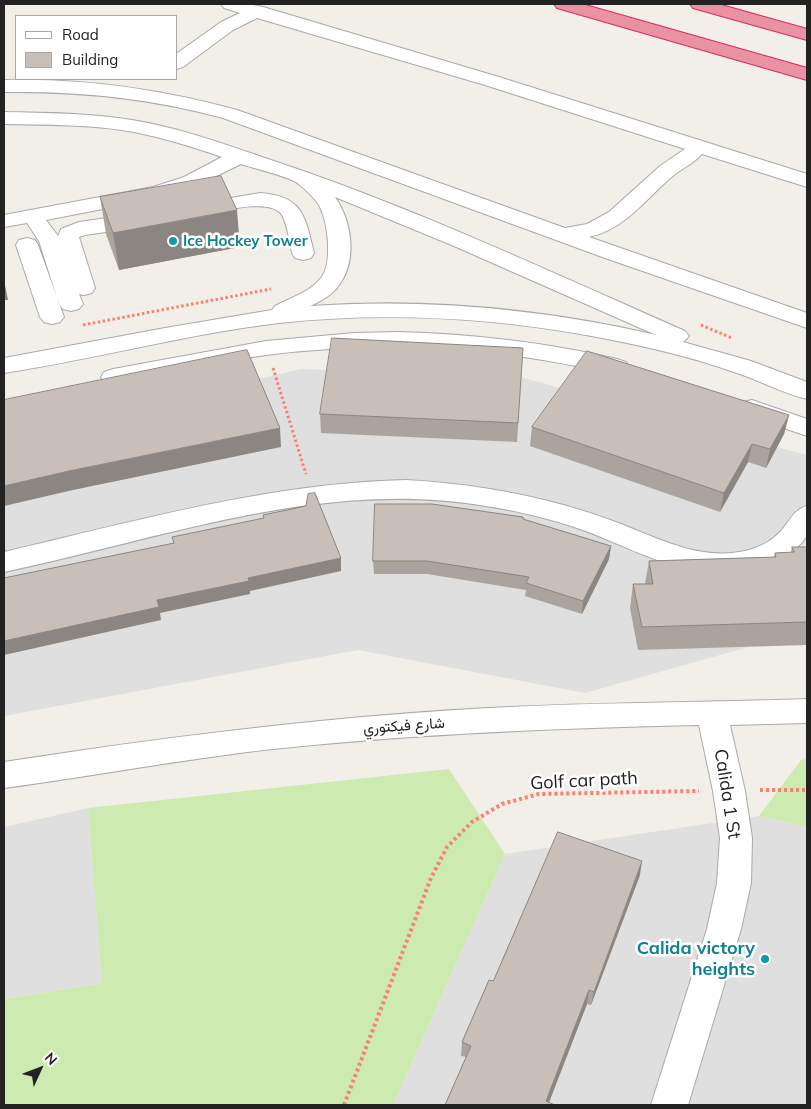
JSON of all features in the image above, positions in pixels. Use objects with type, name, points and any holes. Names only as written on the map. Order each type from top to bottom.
[{"type":"highway","points":[[562,4],[807,74]]},
{"type":"highway","points":[[699,4],[807,35]]},
{"type":"street","points":[[178,62],[227,26],[244,7],[492,81],[807,181]]},
{"type":"street","points":[[121,90],[148,80]]},
{"type":"street","points":[[4,86],[50,85],[121,90],[167,89],[613,253],[807,320]]},
{"type":"street","points":[[7,116],[74,119],[133,126],[188,139],[303,178],[462,242],[626,312],[742,367]]},
{"type":"street","points":[[564,235],[594,228],[617,217],[667,170],[690,155],[690,143]]},
{"type":"street","points":[[4,222],[139,198],[192,181],[238,157]]},
{"type":"street","points":[[270,317],[321,290],[334,276],[340,260],[334,218],[330,206],[303,178]]},
{"type":"street","points":[[139,198],[161,216]]},
{"type":"street","points":[[33,216],[50,241],[77,296],[68,239],[69,234],[79,229],[260,199],[277,201],[289,207],[303,253]]},
{"type":"street","points":[[613,253],[610,235],[617,217]]},
{"type":"street","points":[[4,249],[50,241]]},
{"type":"street","points":[[27,245],[52,317]]},
{"type":"street","points":[[4,366],[270,317],[362,311],[419,311],[486,315],[592,329],[664,345],[742,367],[807,391]]},
{"type":"street","points":[[88,382],[200,359],[266,348],[334,342],[403,340],[471,343],[540,351],[607,364],[636,372]]},
{"type":"street","points":[[728,400],[807,428]]},
{"type":"street","points":[[4,562],[252,504],[313,494],[426,490],[482,496],[538,507],[592,523],[676,558],[698,563],[720,564],[741,562],[760,557],[777,549],[790,539],[807,515]]},
{"type":"street","name":"شارع فيكتوري","points":[[4,775],[120,755],[266,737],[411,725],[540,717],[807,711]]},
{"type":"street","name":"Calida 1 St","points":[[670,1105],[724,929],[734,883],[736,838],[729,791],[712,714]]},
{"type":"path","points":[[79,326],[273,289]]},
{"type":"path","points":[[266,348],[313,494]]},
{"type":"path","name":"Golf car path","points":[[344,1105],[431,878],[447,847],[472,822],[502,804],[538,794],[807,790]]},
{"type":"shaded area","points":[[301,369],[520,377],[807,455],[807,533],[784,637],[585,693],[358,650],[4,716],[4,440]]},
{"type":"shaded area","points":[[88,808],[102,983],[4,999],[4,827]]},
{"type":"shaded area","points":[[759,816],[807,827],[807,1105],[393,1105],[505,854]]},
{"type":"green space","points":[[807,759],[807,827],[759,816],[801,760]]},
{"type":"green space","points":[[449,769],[505,854],[393,1105],[4,1105],[4,999],[102,983],[88,808]]},
{"type":"building","points":[[221,176],[237,210],[113,233],[100,197]]},
{"type":"building","points":[[332,338],[523,348],[518,423],[320,414]]},
{"type":"building","points":[[247,350],[280,428],[4,486],[4,400]]},
{"type":"building","points":[[587,351],[789,415],[770,449],[752,444],[724,493],[532,427]]},
{"type":"building","points":[[315,493],[341,558],[248,578],[249,581],[157,600],[159,607],[4,641],[4,578],[174,543],[172,537],[264,518],[263,515],[306,506],[308,494]]},
{"type":"building","points":[[375,504],[432,504],[523,517],[523,519],[611,546],[583,601],[526,583],[529,577],[427,561],[373,561]]},
{"type":"building","points":[[792,547],[807,547],[807,622],[642,627],[633,584],[653,584],[649,561],[776,557],[775,553],[794,552]]},
{"type":"building","points":[[558,832],[642,861],[594,992],[589,990],[546,1101],[555,1105],[445,1105],[471,1046],[462,1042],[489,980],[493,981]]},
{"type":"place","name":"Ice Hockey Tower","points":[[173,241]]},
{"type":"place","name":"Calida victory heights","points":[[765,959]]}]
